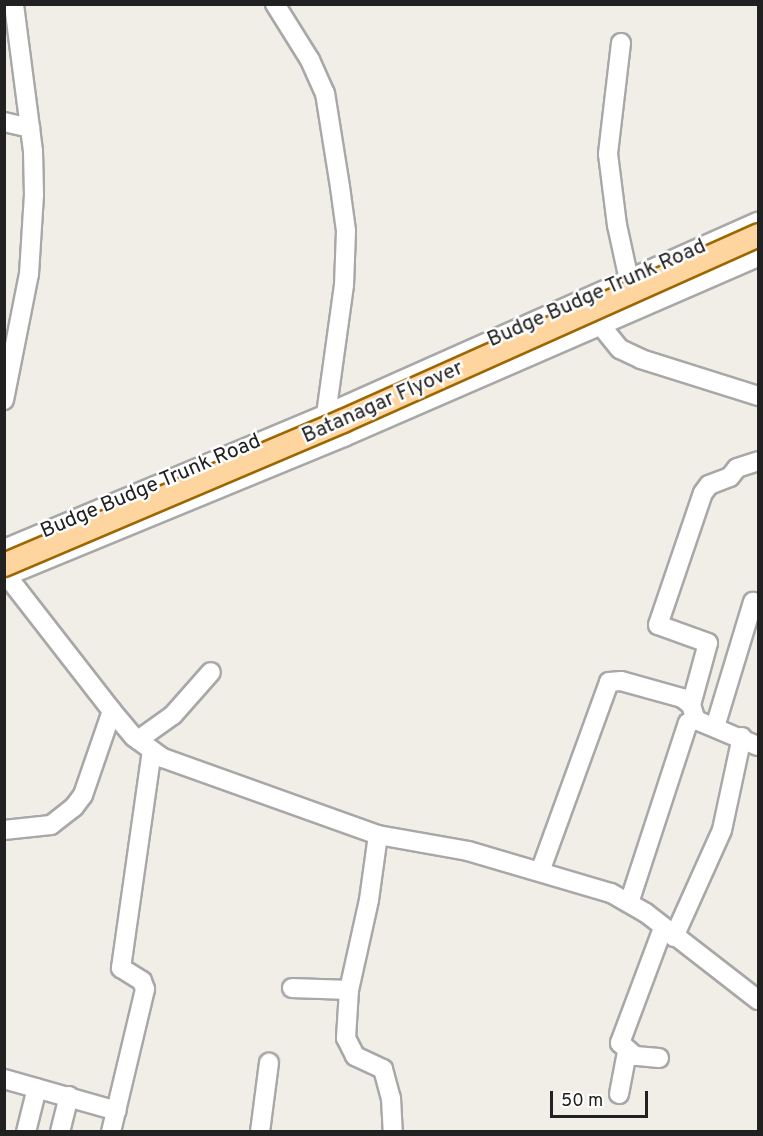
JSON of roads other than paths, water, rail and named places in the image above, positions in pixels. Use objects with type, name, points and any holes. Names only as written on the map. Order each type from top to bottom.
[{"type":"main road","name":"Batanagar Flyover","points":[[5,571],[759,235]]},
{"type":"street","points":[[4,400],[29,274],[34,195],[30,128],[14,4]]},
{"type":"street","points":[[275,4],[310,60],[325,93],[338,170],[345,231],[344,285],[326,414]]},
{"type":"street","points":[[621,43],[608,154],[617,225],[629,279]]},
{"type":"street","points":[[4,122],[30,128]]},
{"type":"street","name":"Budge Budge Trunk Road","points":[[4,549],[326,414],[759,222]]},
{"type":"street","name":"Budge Budge Trunk Road","points":[[5,571],[602,327],[759,257]]},
{"type":"street","points":[[602,327],[620,349],[641,359],[759,396]]},
{"type":"street","points":[[629,903],[688,723],[694,712],[708,643],[658,624],[703,493],[709,485],[730,477],[736,468],[759,461]]},
{"type":"street","points":[[5,571],[112,711],[145,745],[231,784],[378,835],[468,851],[541,869],[611,893],[629,903],[759,1000]]},
{"type":"street","points":[[716,727],[753,602]]},
{"type":"street","points":[[111,1131],[145,989],[142,981],[122,968],[145,745],[174,716],[211,672]]},
{"type":"street","points":[[541,869],[609,682],[621,681],[681,698],[694,712],[716,727],[759,746]]},
{"type":"street","points":[[4,830],[51,825],[74,807],[83,795],[112,711]]},
{"type":"street","points":[[659,1058],[627,1052],[620,1043],[621,1035],[668,932],[722,830],[742,738]]},
{"type":"street","points":[[378,835],[369,900],[349,990],[347,1046],[355,1056],[383,1069],[391,1098],[393,1131]]},
{"type":"street","points":[[292,988],[349,990]]},
{"type":"street","points":[[619,1094],[627,1052]]},
{"type":"street","points":[[260,1131],[269,1063]]},
{"type":"street","points":[[4,1079],[117,1111]]},
{"type":"street","points":[[26,1131],[37,1088]]},
{"type":"street","points":[[60,1131],[69,1096]]}]
